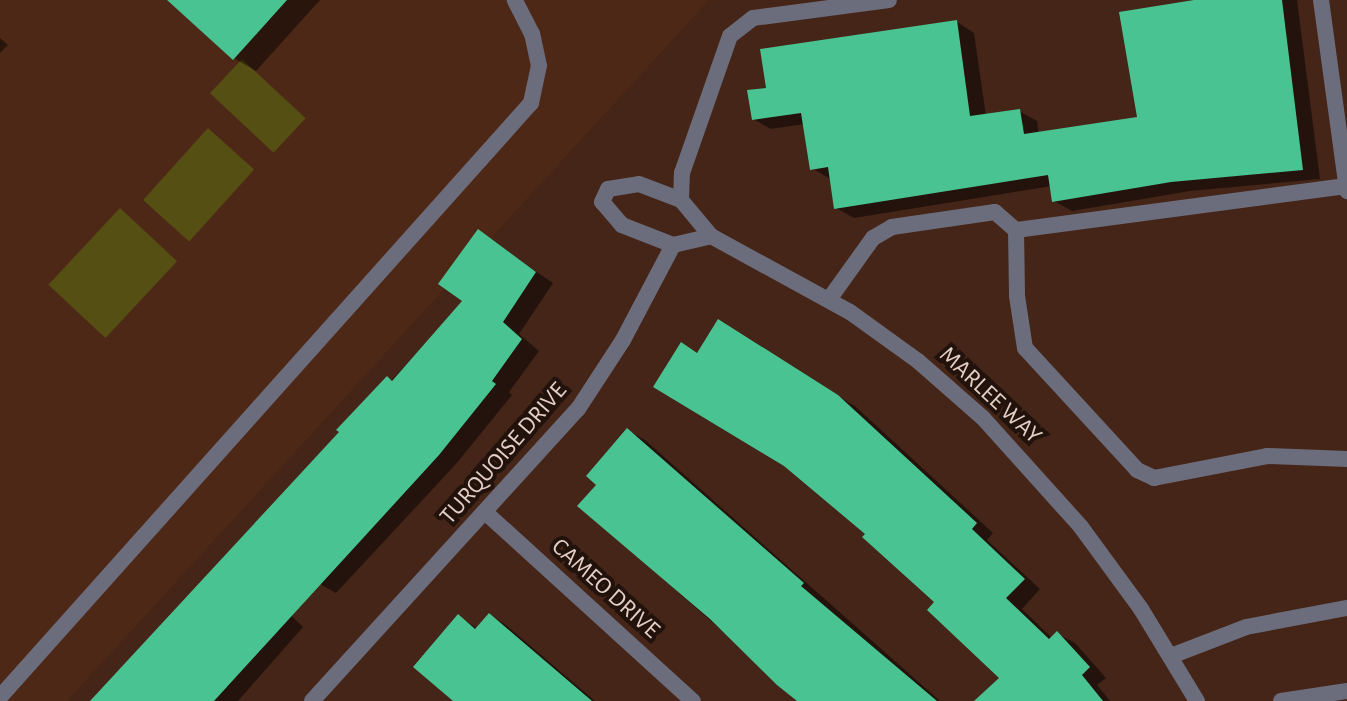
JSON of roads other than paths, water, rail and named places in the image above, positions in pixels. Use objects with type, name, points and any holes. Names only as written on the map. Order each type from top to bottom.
[{"type":"street","points":[[0,697],[531,103],[539,66],[532,34],[515,0]]},
{"type":"street","points":[[711,236],[673,245],[622,225],[602,202],[608,189],[639,184],[681,200],[682,173],[722,55],[741,24],[767,15],[889,0]]},
{"type":"street","points":[[830,298],[873,238],[892,227],[995,212],[1016,230],[1347,188],[1321,0]]},
{"type":"street","name":"MARLEE WAY","points":[[681,200],[711,236],[830,298],[918,361],[1020,455],[1081,527],[1171,656],[1197,701]]},
{"type":"street","points":[[1016,230],[1017,296],[1025,348],[1137,470],[1154,478],[1267,456],[1347,459]]},
{"type":"street","name":"TURQUOISE DRIVE","points":[[312,701],[552,441],[602,376],[673,245]]},
{"type":"street","name":"CAMEO DRIVE","points":[[485,512],[693,701]]},
{"type":"street","points":[[1171,656],[1246,627],[1347,608]]},
{"type":"street","points":[[1281,701],[1340,695]]}]
